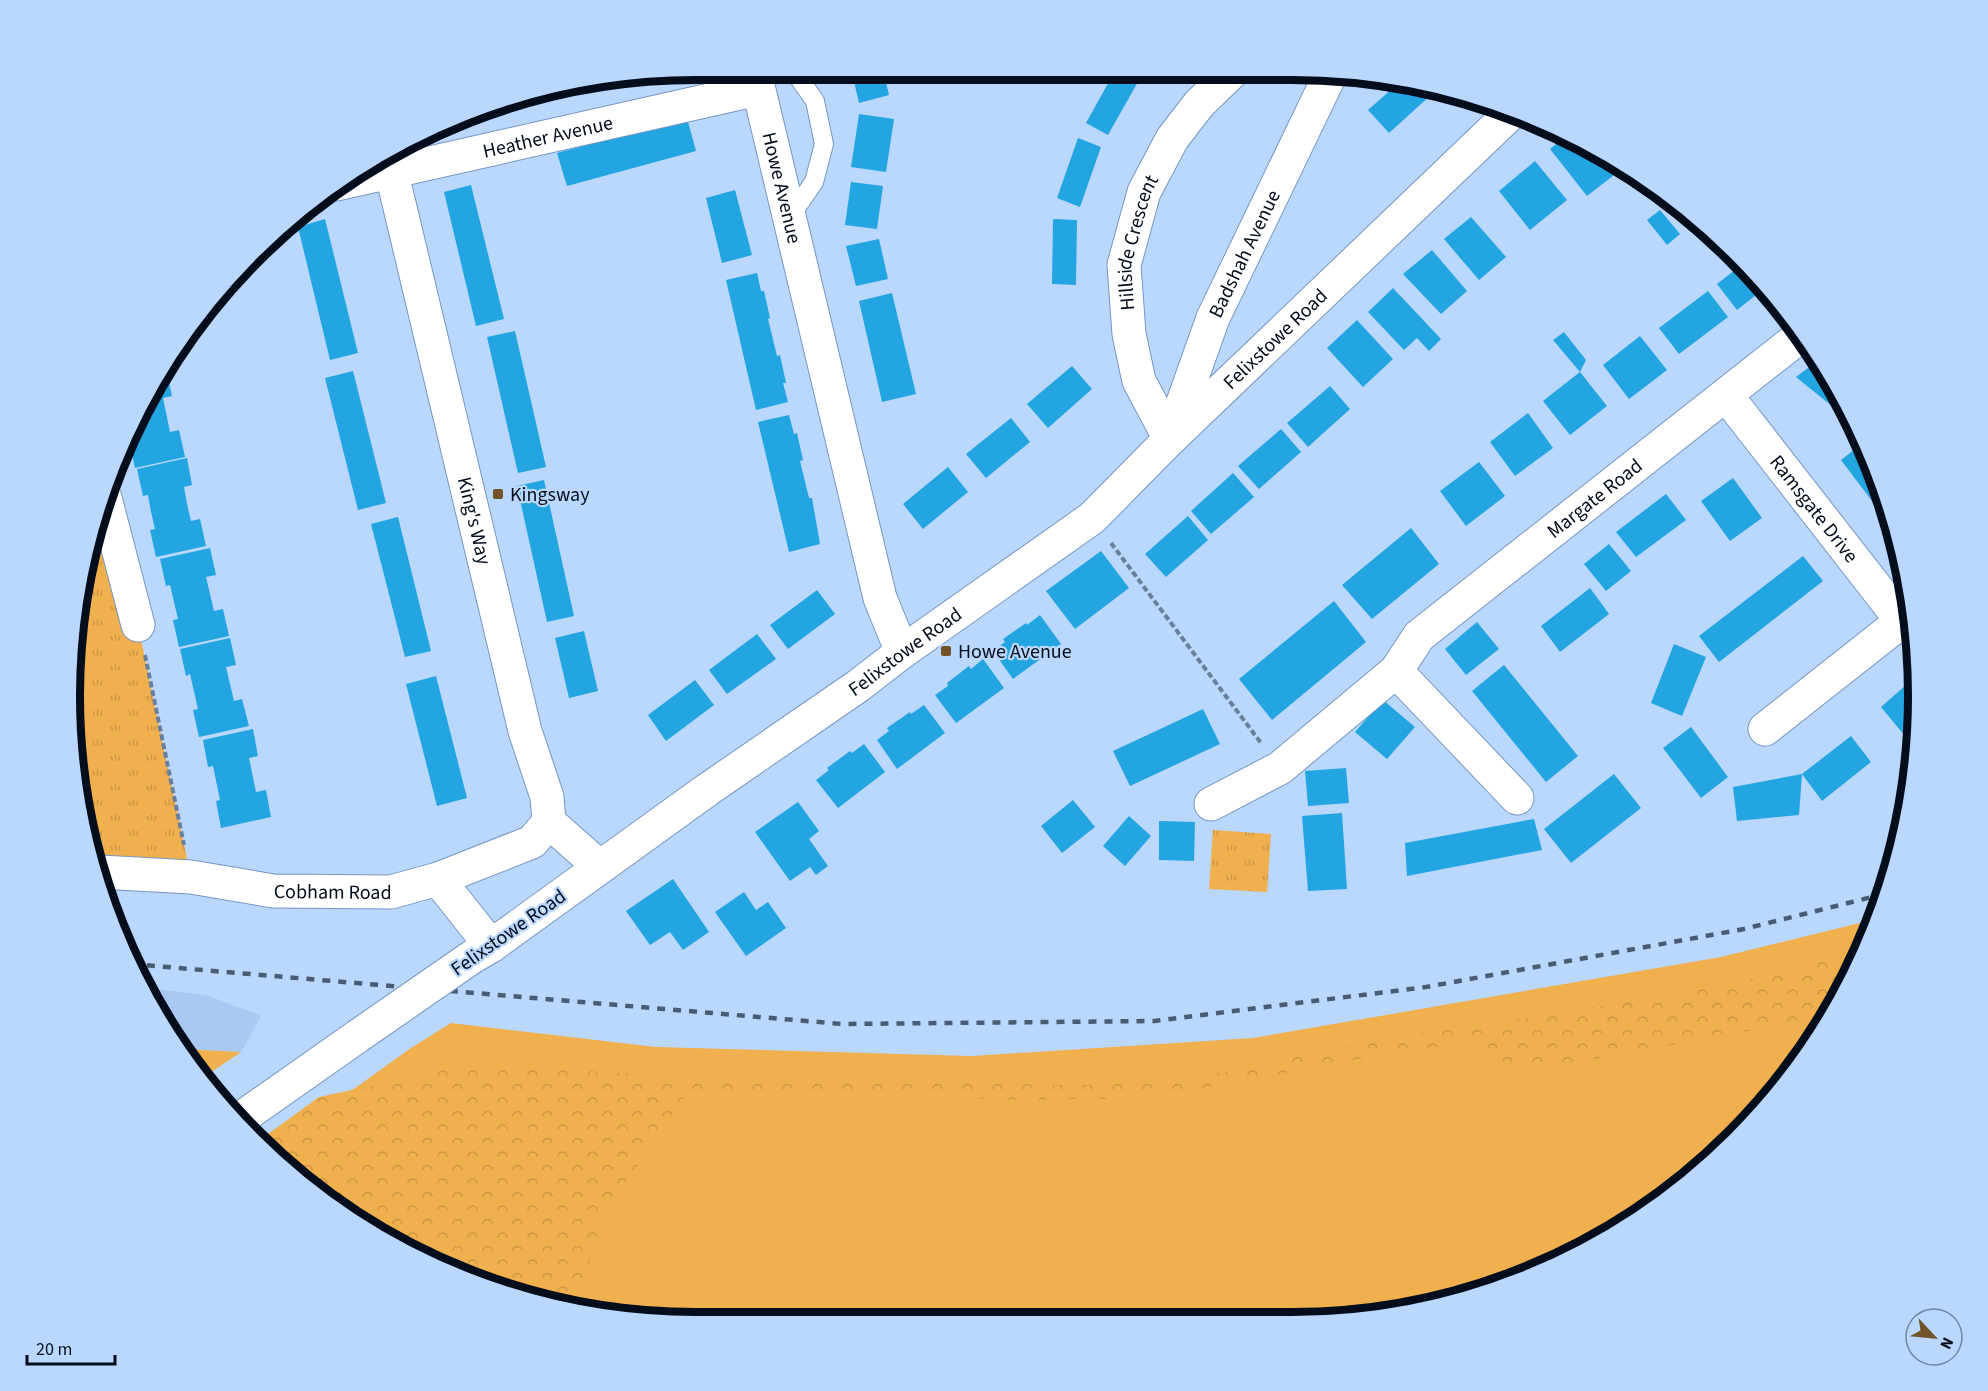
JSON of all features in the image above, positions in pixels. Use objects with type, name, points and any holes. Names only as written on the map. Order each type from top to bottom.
[{"type":"street","name":"Howe Avenue","points":[[756,79],[880,598],[902,652]]},
{"type":"street","name":"Heather Avenue","points":[[390,163],[756,79]]},
{"type":"street","name":"Hillside Crescent","points":[[1170,439],[1139,381],[1129,334],[1124,264],[1144,192],[1172,139],[1199,104],[1225,79]]},
{"type":"street","name":"Badshah Avenue","points":[[1170,439],[1213,318],[1327,81]]},
{"type":"street","name":"Felixstowe Road","points":[[245,1115],[482,952],[1092,518],[1170,439],[1506,118]]},
{"type":"street","name":"King's Way","points":[[390,163],[525,731],[547,797],[549,822]]},
{"type":"street","name":"Margate Road","points":[[1211,804],[1280,768],[1395,672],[1419,636],[1795,340]]},
{"type":"street","name":"Ramsgate Drive","points":[[1726,395],[1904,623]]},
{"type":"street","points":[[108,510],[138,625]]},
{"type":"street","name":"Ramsgate Drive","points":[[1765,729],[1904,629]]},
{"type":"street","points":[[1395,672],[1517,798]]},
{"type":"street","points":[[549,822],[600,867]]},
{"type":"street","name":"Cobham Road","points":[[105,872],[190,877],[273,891],[391,892],[438,879],[532,842],[549,822]]},
{"type":"street","points":[[438,879],[482,952]]},
{"type":"lane","points":[[789,218],[814,182],[824,144],[814,101],[799,79]]},
{"type":"path","points":[[1092,518],[1280,768]]},
{"type":"path","points":[[138,625],[190,877]]},
{"type":"shaded area","points":[[154,988],[206,995],[261,1016],[241,1052],[192,1050]]},
{"type":"green space","points":[[108,510],[138,625],[191,877],[105,872],[91,816],[81,736],[81,655],[91,575]]},
{"type":"green space","points":[[1213,830],[1271,834],[1267,892],[1209,889]]},
{"type":"green space","points":[[1866,922],[1826,1004],[1805,1038],[1781,1070],[1756,1102],[1728,1131],[1699,1159],[1667,1184],[1635,1208],[1600,1229],[1528,1265],[1452,1291],[1373,1306],[1292,1312],[696,1312],[655,1310],[575,1300],[536,1291],[460,1265],[387,1229],[344,1201],[323,1111],[411,1048],[451,1023],[656,1047],[971,1056],[1253,1038],[1721,957]]},
{"type":"green space","points":[[1852,952],[1817,1018],[1548,1068],[1495,1059],[1466,1043],[1360,1059],[1227,1085],[1111,1099],[1012,1100],[857,1092],[683,1098],[602,1219],[579,1301],[497,1279],[423,1248],[353,1208],[289,1159],[265,1136],[319,1097],[487,1061],[565,1070],[676,1076],[892,1075],[1048,1085],[1108,1085],[1215,1074],[1379,1040],[1666,996],[1784,972]]},
{"type":"green space","points":[[192,1050],[241,1052],[210,1073]]},
{"type":"building","points":[[853,79],[885,79],[889,95],[859,103]]},
{"type":"building","points":[[1110,79],[1139,80],[1108,135],[1086,123]]},
{"type":"building","points":[[1393,88],[1431,95],[1389,133],[1368,110]]},
{"type":"building","points":[[859,114],[894,119],[886,172],[851,167]]},
{"type":"building","points":[[687,118],[696,151],[567,186],[557,153]]},
{"type":"building","points":[[1078,138],[1101,147],[1080,207],[1057,198]]},
{"type":"building","points":[[1560,141],[1617,172],[1587,196],[1550,149]]},
{"type":"building","points":[[1535,161],[1567,200],[1530,230],[1499,191]]},
{"type":"building","points":[[851,182],[883,186],[877,229],[845,225]]},
{"type":"building","points":[[471,185],[504,319],[476,326],[444,192]]},
{"type":"building","points":[[735,190],[752,255],[722,263],[706,198]]},
{"type":"building","points":[[1660,210],[1680,234],[1667,245],[1647,220]]},
{"type":"building","points":[[1471,217],[1506,257],[1479,280],[1444,239]]},
{"type":"building","points":[[325,219],[358,353],[330,360],[298,227]]},
{"type":"building","points":[[1053,219],[1077,220],[1076,285],[1052,284]]},
{"type":"building","points":[[879,239],[888,279],[856,286],[846,246]]},
{"type":"building","points":[[1432,250],[1467,291],[1441,314],[1403,274]]},
{"type":"building","points":[[1737,269],[1759,293],[1737,310],[1717,284]]},
{"type":"building","points":[[757,273],[761,291],[764,291],[777,356],[780,355],[788,402],[756,410],[726,280]]},
{"type":"building","points":[[1393,288],[1441,339],[1429,351],[1417,338],[1404,350],[1368,312]]},
{"type":"building","points":[[1708,291],[1728,317],[1679,354],[1659,328]]},
{"type":"building","points":[[892,293],[916,394],[882,402],[859,301]]},
{"type":"building","points":[[1357,320],[1393,359],[1363,387],[1327,348]]},
{"type":"building","points":[[515,331],[546,467],[518,473],[487,337]]},
{"type":"building","points":[[1564,332],[1586,360],[1580,372],[1553,340]]},
{"type":"building","points":[[1640,336],[1667,370],[1629,399],[1603,365]]},
{"type":"building","points":[[1812,365],[1839,412],[1796,377]]},
{"type":"building","points":[[1072,366],[1092,389],[1048,428],[1027,404]]},
{"type":"building","points":[[353,371],[386,503],[358,510],[325,378]]},
{"type":"building","points":[[1580,372],[1607,406],[1570,435],[1543,401]]},
{"type":"building","points":[[168,377],[172,396],[163,398],[170,432],[179,430],[185,457],[135,468],[131,449]]},
{"type":"building","points":[[1330,386],[1350,409],[1308,447],[1287,423]]},
{"type":"building","points":[[1528,413],[1553,448],[1515,476],[1490,442]]},
{"type":"building","points":[[789,415],[794,434],[797,433],[803,460],[800,461],[809,498],[812,498],[820,544],[789,552],[758,422]]},
{"type":"building","points":[[1011,418],[1030,442],[986,478],[966,454]]},
{"type":"building","points":[[1281,429],[1301,452],[1259,489],[1238,466]]},
{"type":"building","points":[[1856,448],[1879,508],[1878,509],[1841,460]]},
{"type":"building","points":[[187,458],[192,485],[184,487],[187,504],[191,521],[200,519],[206,546],[156,557],[150,530],[155,529],[148,495],[143,496],[137,469]]},
{"type":"building","points":[[1479,462],[1505,496],[1466,526],[1440,491]]},
{"type":"building","points":[[948,467],[968,492],[923,529],[903,504]]},
{"type":"building","points":[[1233,473],[1254,497],[1211,534],[1191,511]]},
{"type":"building","points":[[1733,478],[1762,518],[1730,541],[1701,501]]},
{"type":"building","points":[[544,480],[574,616],[547,622],[517,486]]},
{"type":"building","points":[[1666,494],[1686,520],[1636,557],[1616,532]]},
{"type":"building","points":[[1188,516],[1208,540],[1166,577],[1145,554]]},
{"type":"building","points":[[398,517],[431,651],[405,657],[371,524]]},
{"type":"building","points":[[1411,528],[1439,564],[1372,619],[1342,585]]},
{"type":"building","points":[[1609,544],[1631,571],[1606,591],[1584,564]]},
{"type":"building","points":[[210,548],[216,575],[206,577],[214,611],[223,609],[229,636],[179,647],[173,620],[178,619],[170,585],[166,586],[160,559]]},
{"type":"building","points":[[1101,551],[1129,588],[1075,629],[1046,591]]},
{"type":"building","points":[[1803,556],[1823,581],[1719,662],[1699,636]]},
{"type":"building","points":[[1590,588],[1609,614],[1560,652],[1541,626]]},
{"type":"building","points":[[817,590],[835,614],[788,649],[770,625]]},
{"type":"building","points":[[1334,601],[1366,642],[1272,720],[1239,679]]},
{"type":"building","points":[[1040,615],[1061,644],[1013,679],[993,651],[1005,642],[1003,639]]},
{"type":"building","points":[[1477,622],[1499,649],[1466,675],[1445,649]]},
{"type":"building","points":[[584,631],[598,691],[569,698],[555,638]]},
{"type":"building","points":[[757,634],[776,659],[727,694],[709,670]]},
{"type":"building","points":[[230,638],[236,665],[226,667],[234,701],[242,699],[249,726],[199,737],[193,710],[198,709],[190,674],[186,676],[180,649]]},
{"type":"building","points":[[1674,644],[1706,657],[1682,716],[1651,703]]},
{"type":"building","points":[[983,659],[1004,688],[956,723],[935,695],[969,666],[971,669]]},
{"type":"building","points":[[1504,665],[1578,756],[1546,782],[1472,691]]},
{"type":"building","points":[[436,676],[467,798],[437,806],[406,684]]},
{"type":"building","points":[[695,680],[714,705],[666,741],[648,715]]},
{"type":"building","points":[[1906,685],[1908,687],[1907,738],[1881,707]]},
{"type":"building","points":[[1383,700],[1415,727],[1387,759],[1355,732]]},
{"type":"building","points":[[924,705],[945,733],[897,769],[877,740],[889,731],[887,728]]},
{"type":"building","points":[[1203,709],[1220,744],[1130,786],[1113,751]]},
{"type":"building","points":[[1691,727],[1728,777],[1701,798],[1663,748]]},
{"type":"building","points":[[253,729],[258,756],[249,758],[256,792],[266,790],[271,817],[221,828],[216,801],[220,800],[213,766],[208,767],[203,740]]},
{"type":"building","points":[[1851,736],[1871,762],[1822,801],[1802,774]]},
{"type":"building","points":[[864,744],[885,772],[838,808],[816,780],[829,770],[827,768]]},
{"type":"building","points":[[1346,768],[1349,803],[1308,806],[1305,771]]},
{"type":"building","points":[[1614,774],[1641,808],[1571,863],[1544,829]]},
{"type":"building","points":[[1802,774],[1799,815],[1737,821],[1733,787]]},
{"type":"building","points":[[1073,800],[1095,827],[1062,853],[1041,826]]},
{"type":"building","points":[[798,802],[819,831],[809,839],[828,866],[816,875],[810,867],[790,881],[755,832]]},
{"type":"building","points":[[1342,813],[1347,889],[1308,891],[1302,816]]},
{"type":"building","points":[[1129,816],[1151,836],[1125,866],[1103,846]]},
{"type":"building","points":[[1534,819],[1542,850],[1407,876],[1405,843]]},
{"type":"building","points":[[1159,821],[1195,822],[1194,861],[1159,860]]},
{"type":"building","points":[[673,879],[709,932],[683,950],[670,932],[650,945],[626,911]]},
{"type":"building","points":[[744,892],[756,910],[768,902],[786,928],[746,956],[715,912]]},
{"type":"railway","points":[[142,965],[842,1024],[1154,1021],[1426,987],[1744,929],[1875,896]]},
{"type":"place","name":"Kingsway","points":[[498,494]]},
{"type":"place","name":"Howe Avenue","points":[[946,651]]}]
